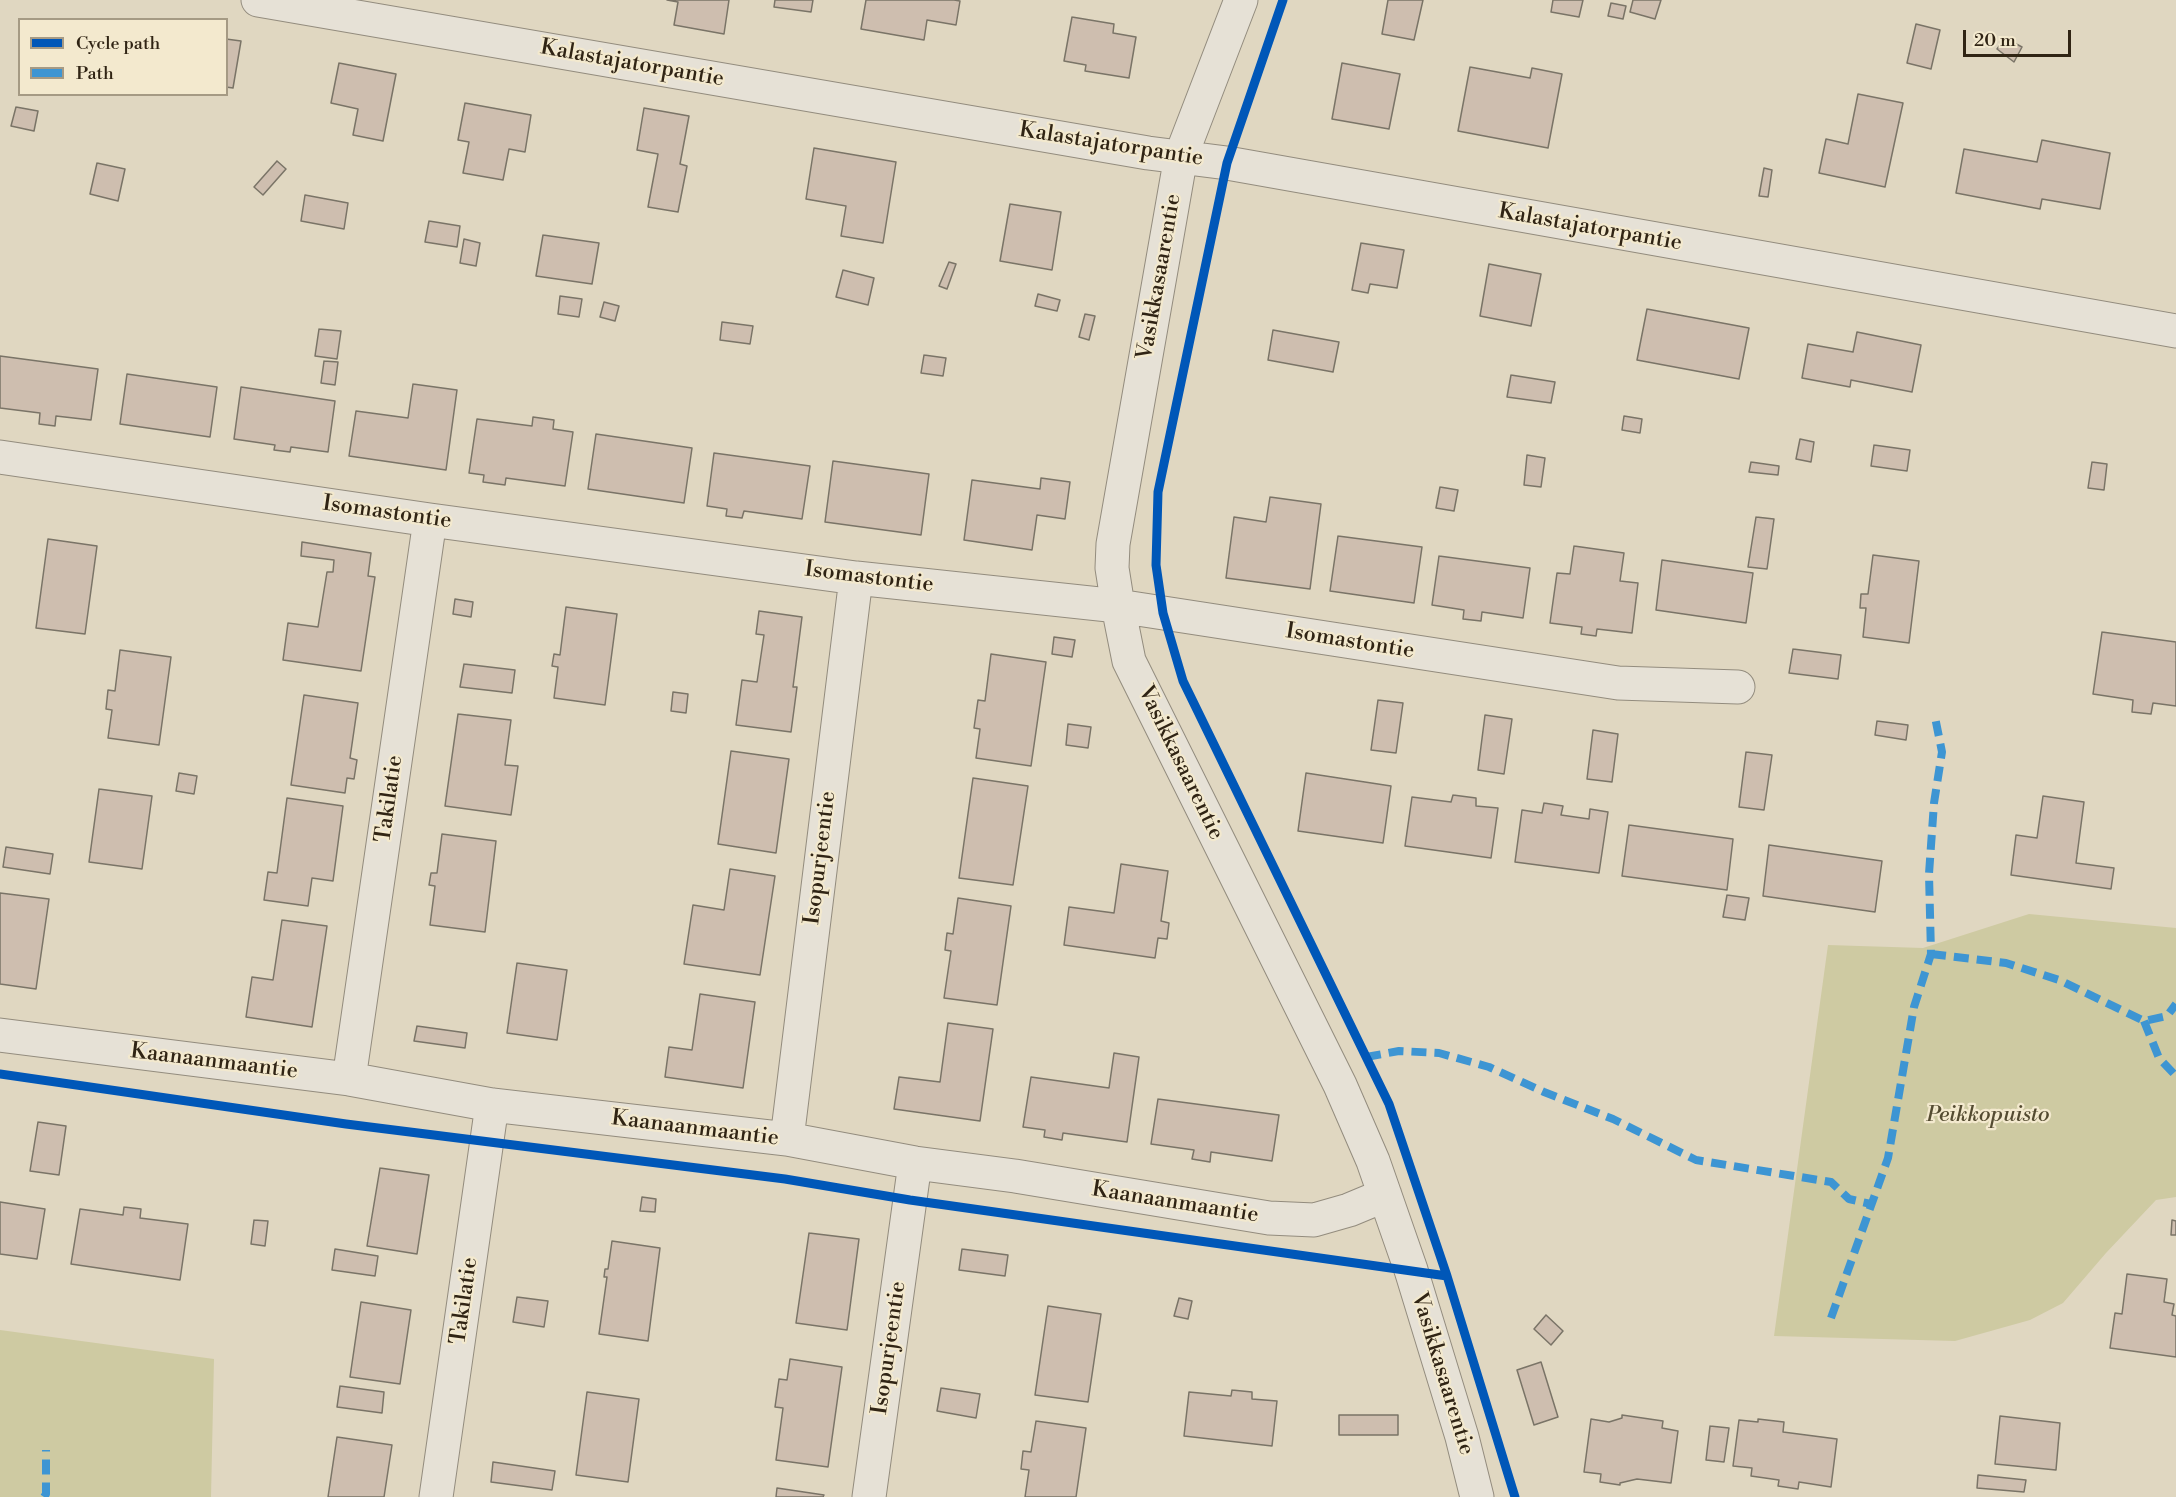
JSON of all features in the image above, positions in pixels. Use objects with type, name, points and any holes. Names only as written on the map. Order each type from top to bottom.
[{"type":"street","name":"Kalastajatorpantie","points":[[258,0],[1136,151],[1181,156],[2176,331]]},
{"type":"street","name":"Vasikkasaarentie","points":[[1241,0],[1181,156],[1113,544],[1112,568],[1129,660],[1340,1085],[1373,1161],[1411,1270],[1477,1497]]},
{"type":"street","name":"Isomastontie","points":[[1,463],[856,578],[1118,606],[1618,683],[1738,687]]},
{"type":"street","name":"Takilatie","points":[[349,1079],[430,520]]},
{"type":"street","name":"Isopurjeentie","points":[[787,1139],[856,578]]},
{"type":"street","name":"Kaanaanmaantie","points":[[0,1035],[349,1079],[492,1105],[787,1139],[915,1163],[1026,1178],[1269,1218],[1314,1220],[1349,1210],[1385,1195]]},
{"type":"street","name":"Takilatie","points":[[436,1497],[492,1105]]},
{"type":"street","name":"Isopurjeentie","points":[[869,1497],[915,1163]]},
{"type":"green space","name":"Peikkopuisto","points":[[2029,914],[2176,928],[2176,1197],[2156,1200],[2063,1303],[2030,1320],[1955,1341],[1774,1336],[1828,945],[1923,948]]},
{"type":"green space","points":[[0,1330],[214,1359],[211,1497],[0,1497]]},
{"type":"building","points":[[667,0],[729,0],[724,34],[674,25],[678,2]]},
{"type":"building","points":[[775,0],[813,0],[811,12],[774,7]]},
{"type":"building","points":[[866,0],[960,1],[956,25],[927,20],[924,40],[861,29]]},
{"type":"building","points":[[1388,0],[1423,0],[1414,40],[1382,34]]},
{"type":"building","points":[[1553,0],[1583,0],[1579,17],[1551,12]]},
{"type":"building","points":[[1633,0],[1661,0],[1655,19],[1630,12]]},
{"type":"building","points":[[1611,3],[1626,6],[1623,19],[1608,16]]},
{"type":"building","points":[[1072,17],[1114,24],[1113,33],[1136,37],[1129,78],[1085,71],[1086,65],[1064,61]]},
{"type":"building","points":[[1916,24],[1940,30],[1931,69],[1907,63]]},
{"type":"building","points":[[2005,38],[2022,47],[2014,62],[1997,49]]},
{"type":"building","points":[[228,39],[241,41],[233,88],[228,87]]},
{"type":"building","points":[[339,63],[396,74],[383,141],[353,135],[358,109],[331,103]]},
{"type":"building","points":[[1342,63],[1400,74],[1389,129],[1332,119]]},
{"type":"building","points":[[1470,67],[1530,78],[1532,68],[1562,74],[1548,148],[1458,131]]},
{"type":"building","points":[[1858,94],[1903,103],[1885,187],[1819,173],[1826,139],[1848,144]]},
{"type":"building","points":[[465,103],[531,115],[525,152],[509,149],[503,180],[463,173],[469,142],[458,140]]},
{"type":"building","points":[[16,107],[38,111],[34,131],[11,126]]},
{"type":"building","points":[[644,108],[689,116],[680,164],[687,166],[678,212],[648,207],[658,154],[637,150]]},
{"type":"building","points":[[2042,140],[2110,153],[2100,209],[2042,199],[2040,209],[1956,193],[1964,149],[2037,162]]},
{"type":"building","points":[[814,148],[896,162],[883,243],[841,236],[846,206],[806,199]]},
{"type":"building","points":[[277,161],[286,169],[263,195],[254,187]]},
{"type":"building","points":[[97,163],[125,169],[118,201],[90,194]]},
{"type":"building","points":[[1764,168],[1772,170],[1768,197],[1759,196]]},
{"type":"building","points":[[305,195],[348,203],[344,229],[301,221]]},
{"type":"building","points":[[1010,204],[1061,212],[1052,270],[1000,261]]},
{"type":"building","points":[[429,221],[460,226],[457,247],[425,242]]},
{"type":"building","points":[[543,235],[599,243],[592,284],[536,276]]},
{"type":"building","points":[[464,239],[480,243],[476,266],[460,263]]},
{"type":"building","points":[[1361,243],[1404,250],[1397,288],[1370,284],[1368,293],[1352,290]]},
{"type":"building","points":[[949,262],[956,264],[947,289],[939,286]]},
{"type":"building","points":[[1489,264],[1541,274],[1531,326],[1480,316]]},
{"type":"building","points":[[843,270],[874,278],[868,305],[836,297]]},
{"type":"building","points":[[1038,294],[1060,300],[1057,311],[1035,306]]},
{"type":"building","points":[[560,296],[582,299],[579,317],[558,314]]},
{"type":"building","points":[[604,302],[619,306],[615,321],[600,317]]},
{"type":"building","points":[[1647,309],[1749,328],[1739,379],[1637,360]]},
{"type":"building","points":[[1085,314],[1095,316],[1089,340],[1079,337]]},
{"type":"building","points":[[722,322],[753,326],[750,344],[720,340]]},
{"type":"building","points":[[319,329],[341,331],[337,359],[315,356]]},
{"type":"building","points":[[1273,330],[1339,342],[1333,372],[1268,360]]},
{"type":"building","points":[[1857,332],[1921,345],[1912,392],[1851,380],[1850,387],[1802,378],[1808,344],[1853,352]]},
{"type":"building","points":[[924,355],[946,358],[943,376],[921,373]]},
{"type":"building","points":[[0,356],[98,369],[91,420],[56,416],[55,426],[39,424],[40,413],[0,408]]},
{"type":"building","points":[[324,361],[338,362],[335,385],[321,383]]},
{"type":"building","points":[[127,374],[217,387],[210,437],[120,424]]},
{"type":"building","points":[[1511,375],[1555,382],[1551,403],[1507,397]]},
{"type":"building","points":[[413,384],[457,390],[446,470],[349,456],[356,411],[408,418]]},
{"type":"building","points":[[241,387],[335,401],[328,452],[291,447],[290,452],[274,450],[275,445],[234,439]]},
{"type":"building","points":[[1624,416],[1642,419],[1640,433],[1622,430]]},
{"type":"building","points":[[533,417],[554,420],[553,429],[573,432],[565,486],[506,478],[505,485],[483,482],[484,475],[469,473],[477,419],[532,426]]},
{"type":"building","points":[[596,434],[692,448],[684,503],[588,489]]},
{"type":"building","points":[[1800,439],[1814,442],[1811,462],[1796,459]]},
{"type":"building","points":[[1874,445],[1910,450],[1907,471],[1871,466]]},
{"type":"building","points":[[714,453],[810,466],[802,519],[744,511],[742,518],[726,516],[727,509],[707,506]]},
{"type":"building","points":[[1527,455],[1545,458],[1541,487],[1524,485]]},
{"type":"building","points":[[833,461],[929,474],[921,535],[825,522]]},
{"type":"building","points":[[1751,462],[1779,466],[1778,475],[1749,472]]},
{"type":"building","points":[[2092,462],[2107,464],[2104,490],[2088,488]]},
{"type":"building","points":[[1041,478],[1070,482],[1065,519],[1037,515],[1032,550],[964,540],[972,480],[1040,489]]},
{"type":"building","points":[[1440,487],[1458,490],[1454,511],[1436,508]]},
{"type":"building","points":[[1270,497],[1321,504],[1310,589],[1226,578],[1234,517],[1266,522]]},
{"type":"building","points":[[1756,517],[1774,519],[1767,569],[1748,567]]},
{"type":"building","points":[[1338,536],[1422,547],[1414,603],[1330,591]]},
{"type":"building","points":[[48,539],[97,546],[85,634],[36,628]]},
{"type":"building","points":[[302,542],[371,553],[368,576],[375,577],[361,671],[283,660],[288,623],[318,627],[327,572],[333,572],[334,560],[301,556]]},
{"type":"building","points":[[1574,546],[1624,553],[1620,581],[1638,583],[1632,633],[1597,629],[1596,636],[1581,634],[1582,627],[1550,623],[1557,573],[1570,574]]},
{"type":"building","points":[[1873,555],[1919,561],[1909,643],[1863,637],[1866,608],[1860,608],[1861,594],[1868,594]]},
{"type":"building","points":[[1439,556],[1530,568],[1523,618],[1482,612],[1481,621],[1463,619],[1464,610],[1432,605]]},
{"type":"building","points":[[1662,560],[1753,573],[1746,623],[1656,610]]},
{"type":"building","points":[[455,599],[473,602],[471,617],[453,614]]},
{"type":"building","points":[[566,607],[617,614],[605,705],[554,698],[558,667],[552,666],[554,654],[560,655]]},
{"type":"building","points":[[759,611],[802,617],[793,687],[797,687],[791,732],[736,725],[742,680],[757,682],[764,635],[756,634]]},
{"type":"building","points":[[2102,632],[2176,642],[2176,706],[2153,703],[2151,714],[2132,712],[2133,700],[2093,694]]},
{"type":"building","points":[[1054,637],[1075,640],[1072,657],[1052,654]]},
{"type":"building","points":[[1793,649],[1841,655],[1838,679],[1789,673]]},
{"type":"building","points":[[120,650],[171,657],[159,745],[108,738],[112,710],[106,709],[108,690],[115,691]]},
{"type":"building","points":[[991,654],[1046,662],[1031,766],[976,758],[980,729],[974,728],[978,700],[985,701]]},
{"type":"building","points":[[464,664],[515,670],[512,693],[460,687]]},
{"type":"building","points":[[673,692],[688,694],[686,713],[671,711]]},
{"type":"building","points":[[304,695],[358,703],[350,758],[357,760],[354,779],[347,778],[345,793],[291,785]]},
{"type":"building","points":[[1378,700],[1403,703],[1396,753],[1371,750]]},
{"type":"building","points":[[458,714],[511,720],[505,765],[518,766],[511,815],[445,806]]},
{"type":"building","points":[[1485,715],[1512,719],[1504,774],[1478,770]]},
{"type":"building","points":[[1877,721],[1908,725],[1906,740],[1875,735]]},
{"type":"building","points":[[1068,724],[1091,727],[1088,748],[1066,745]]},
{"type":"building","points":[[1593,730],[1618,734],[1612,782],[1587,779]]},
{"type":"building","points":[[731,751],[789,759],[776,853],[718,844]]},
{"type":"building","points":[[1746,752],[1772,755],[1764,810],[1739,807]]},
{"type":"building","points":[[179,773],[197,776],[194,794],[176,791]]},
{"type":"building","points":[[1306,773],[1391,786],[1383,843],[1298,831]]},
{"type":"building","points":[[973,778],[1028,786],[1013,885],[959,878]]},
{"type":"building","points":[[99,789],[152,796],[142,869],[89,862]]},
{"type":"building","points":[[1453,795],[1476,798],[1476,806],[1498,808],[1491,858],[1405,846],[1412,797],[1451,802]]},
{"type":"building","points":[[2043,796],[2084,802],[2076,863],[2114,868],[2111,889],[2011,875],[2016,835],[2037,838]]},
{"type":"building","points":[[287,798],[343,806],[333,881],[312,878],[308,906],[264,900],[268,872],[277,873]]},
{"type":"building","points":[[1544,803],[1563,806],[1561,815],[1589,819],[1590,809],[1608,812],[1599,873],[1515,862],[1522,810],[1542,813]]},
{"type":"building","points":[[1629,825],[1733,839],[1727,890],[1622,876]]},
{"type":"building","points":[[442,834],[496,841],[485,932],[430,925],[435,886],[429,885],[431,873],[437,873]]},
{"type":"building","points":[[1769,845],[1882,861],[1875,912],[1763,896]]},
{"type":"building","points":[[6,847],[53,854],[50,874],[3,867]]},
{"type":"building","points":[[1121,864],[1168,871],[1161,921],[1169,923],[1167,939],[1158,938],[1155,958],[1064,945],[1069,907],[1114,913]]},
{"type":"building","points":[[730,869],[775,876],[760,975],[684,964],[693,905],[724,910]]},
{"type":"building","points":[[0,893],[49,899],[36,989],[0,984]]},
{"type":"building","points":[[1727,895],[1749,898],[1745,920],[1723,917]]},
{"type":"building","points":[[958,898],[1011,906],[997,1005],[944,998],[951,951],[945,950],[947,933],[953,934]]},
{"type":"building","points":[[282,920],[327,926],[312,1027],[246,1017],[252,977],[273,980]]},
{"type":"building","points":[[517,963],[567,970],[557,1040],[507,1033]]},
{"type":"building","points":[[700,994],[755,1002],[743,1088],[665,1077],[669,1047],[692,1050]]},
{"type":"building","points":[[948,1023],[993,1029],[980,1121],[894,1109],[899,1077],[940,1082]]},
{"type":"building","points":[[417,1026],[467,1033],[465,1048],[414,1041]]},
{"type":"building","points":[[1114,1053],[1139,1057],[1127,1142],[1063,1133],[1062,1140],[1044,1137],[1045,1130],[1023,1127],[1031,1077],[1109,1088]]},
{"type":"building","points":[[1158,1099],[1279,1115],[1272,1161],[1211,1152],[1210,1162],[1192,1159],[1194,1150],[1151,1144]]},
{"type":"building","points":[[38,1122],[66,1126],[59,1175],[30,1171]]},
{"type":"building","points":[[380,1168],[429,1175],[417,1254],[367,1246]]},
{"type":"building","points":[[642,1197],[656,1199],[655,1212],[640,1211]]},
{"type":"building","points":[[0,1202],[45,1209],[37,1259],[0,1254]]},
{"type":"building","points":[[124,1207],[141,1209],[140,1218],[188,1224],[180,1280],[71,1264],[80,1209],[123,1215]]},
{"type":"building","points":[[254,1220],[268,1221],[265,1246],[251,1244]]},
{"type":"building","points":[[2172,1220],[2176,1221],[2176,1235],[2171,1235]]},
{"type":"building","points":[[809,1233],[859,1239],[847,1330],[796,1323]]},
{"type":"building","points":[[612,1241],[660,1248],[648,1341],[599,1334],[607,1277],[604,1277],[605,1269],[608,1269]]},
{"type":"building","points":[[335,1249],[378,1256],[375,1276],[332,1270]]},
{"type":"building","points":[[962,1249],[1008,1255],[1005,1276],[959,1270]]},
{"type":"building","points":[[2127,1274],[2167,1279],[2164,1302],[2174,1304],[2172,1315],[2176,1316],[2176,1357],[2110,1348],[2115,1313],[2122,1314]]},
{"type":"building","points":[[517,1297],[548,1301],[544,1327],[513,1322]]},
{"type":"building","points":[[1179,1298],[1192,1301],[1188,1319],[1174,1316]]},
{"type":"building","points":[[361,1302],[411,1310],[400,1384],[350,1377]]},
{"type":"building","points":[[1048,1306],[1101,1314],[1088,1402],[1035,1395]]},
{"type":"building","points":[[1546,1315],[1563,1331],[1551,1345],[1534,1329]]},
{"type":"building","points":[[790,1359],[842,1367],[828,1467],[776,1460],[783,1408],[775,1407],[779,1379],[787,1380]]},
{"type":"building","points":[[1541,1362],[1558,1417],[1534,1425],[1517,1370]]},
{"type":"building","points":[[340,1386],[384,1392],[382,1413],[337,1407]]},
{"type":"building","points":[[941,1388],[980,1394],[976,1418],[937,1411]]},
{"type":"building","points":[[1232,1390],[1252,1392],[1252,1399],[1277,1401],[1272,1446],[1184,1436],[1189,1392],[1231,1396]]},
{"type":"building","points":[[587,1392],[639,1399],[628,1482],[576,1475]]},
{"type":"building","points":[[1339,1415],[1398,1415],[1398,1435],[1339,1435]]},
{"type":"building","points":[[1622,1415],[1663,1421],[1662,1428],[1678,1431],[1671,1483],[1637,1479],[1620,1483],[1620,1485],[1600,1482],[1601,1474],[1584,1472],[1591,1419],[1609,1422],[1622,1418]]},
{"type":"building","points":[[2000,1416],[2060,1423],[2056,1470],[1995,1464]]},
{"type":"building","points":[[1758,1419],[1784,1422],[1783,1432],[1837,1439],[1831,1487],[1799,1482],[1798,1489],[1778,1486],[1779,1480],[1751,1476],[1752,1468],[1733,1466],[1739,1420],[1758,1422]]},
{"type":"building","points":[[1036,1421],[1086,1428],[1076,1497],[1025,1497],[1029,1470],[1021,1469],[1023,1451],[1031,1452]]},
{"type":"building","points":[[1710,1426],[1729,1428],[1724,1462],[1706,1460]]},
{"type":"building","points":[[337,1437],[392,1445],[384,1497],[328,1497]]},
{"type":"building","points":[[493,1462],[555,1471],[552,1490],[491,1482]]},
{"type":"building","points":[[1978,1475],[2026,1480],[2024,1492],[1977,1488]]},
{"type":"building","points":[[777,1488],[824,1495],[823,1497],[776,1497]]},
{"type":"marked path","points":[[1831,1318],[1888,1158],[1914,1007],[1931,954],[1929,874],[1934,803],[1942,752],[1935,717]]},
{"type":"marked path","points":[[1931,954],[2006,963],[2059,980],[2144,1021],[2167,1016],[2176,1004]]},
{"type":"marked path","points":[[2144,1021],[2159,1058],[2176,1076]]},
{"type":"marked path","points":[[1366,1057],[1399,1051],[1439,1053],[1489,1067],[1613,1119],[1696,1160],[1831,1182],[1849,1199],[1871,1204]]},
{"type":"marked path","points":[[44,1497],[46,1494],[46,1450]]},
{"type":"cycle path","points":[[1283,0],[1227,163],[1158,492],[1156,565],[1163,613],[1183,681],[1389,1104],[1447,1276],[1515,1497]]},
{"type":"cycle path","points":[[0,1074],[346,1124],[785,1179],[910,1200],[1447,1276]]}]
